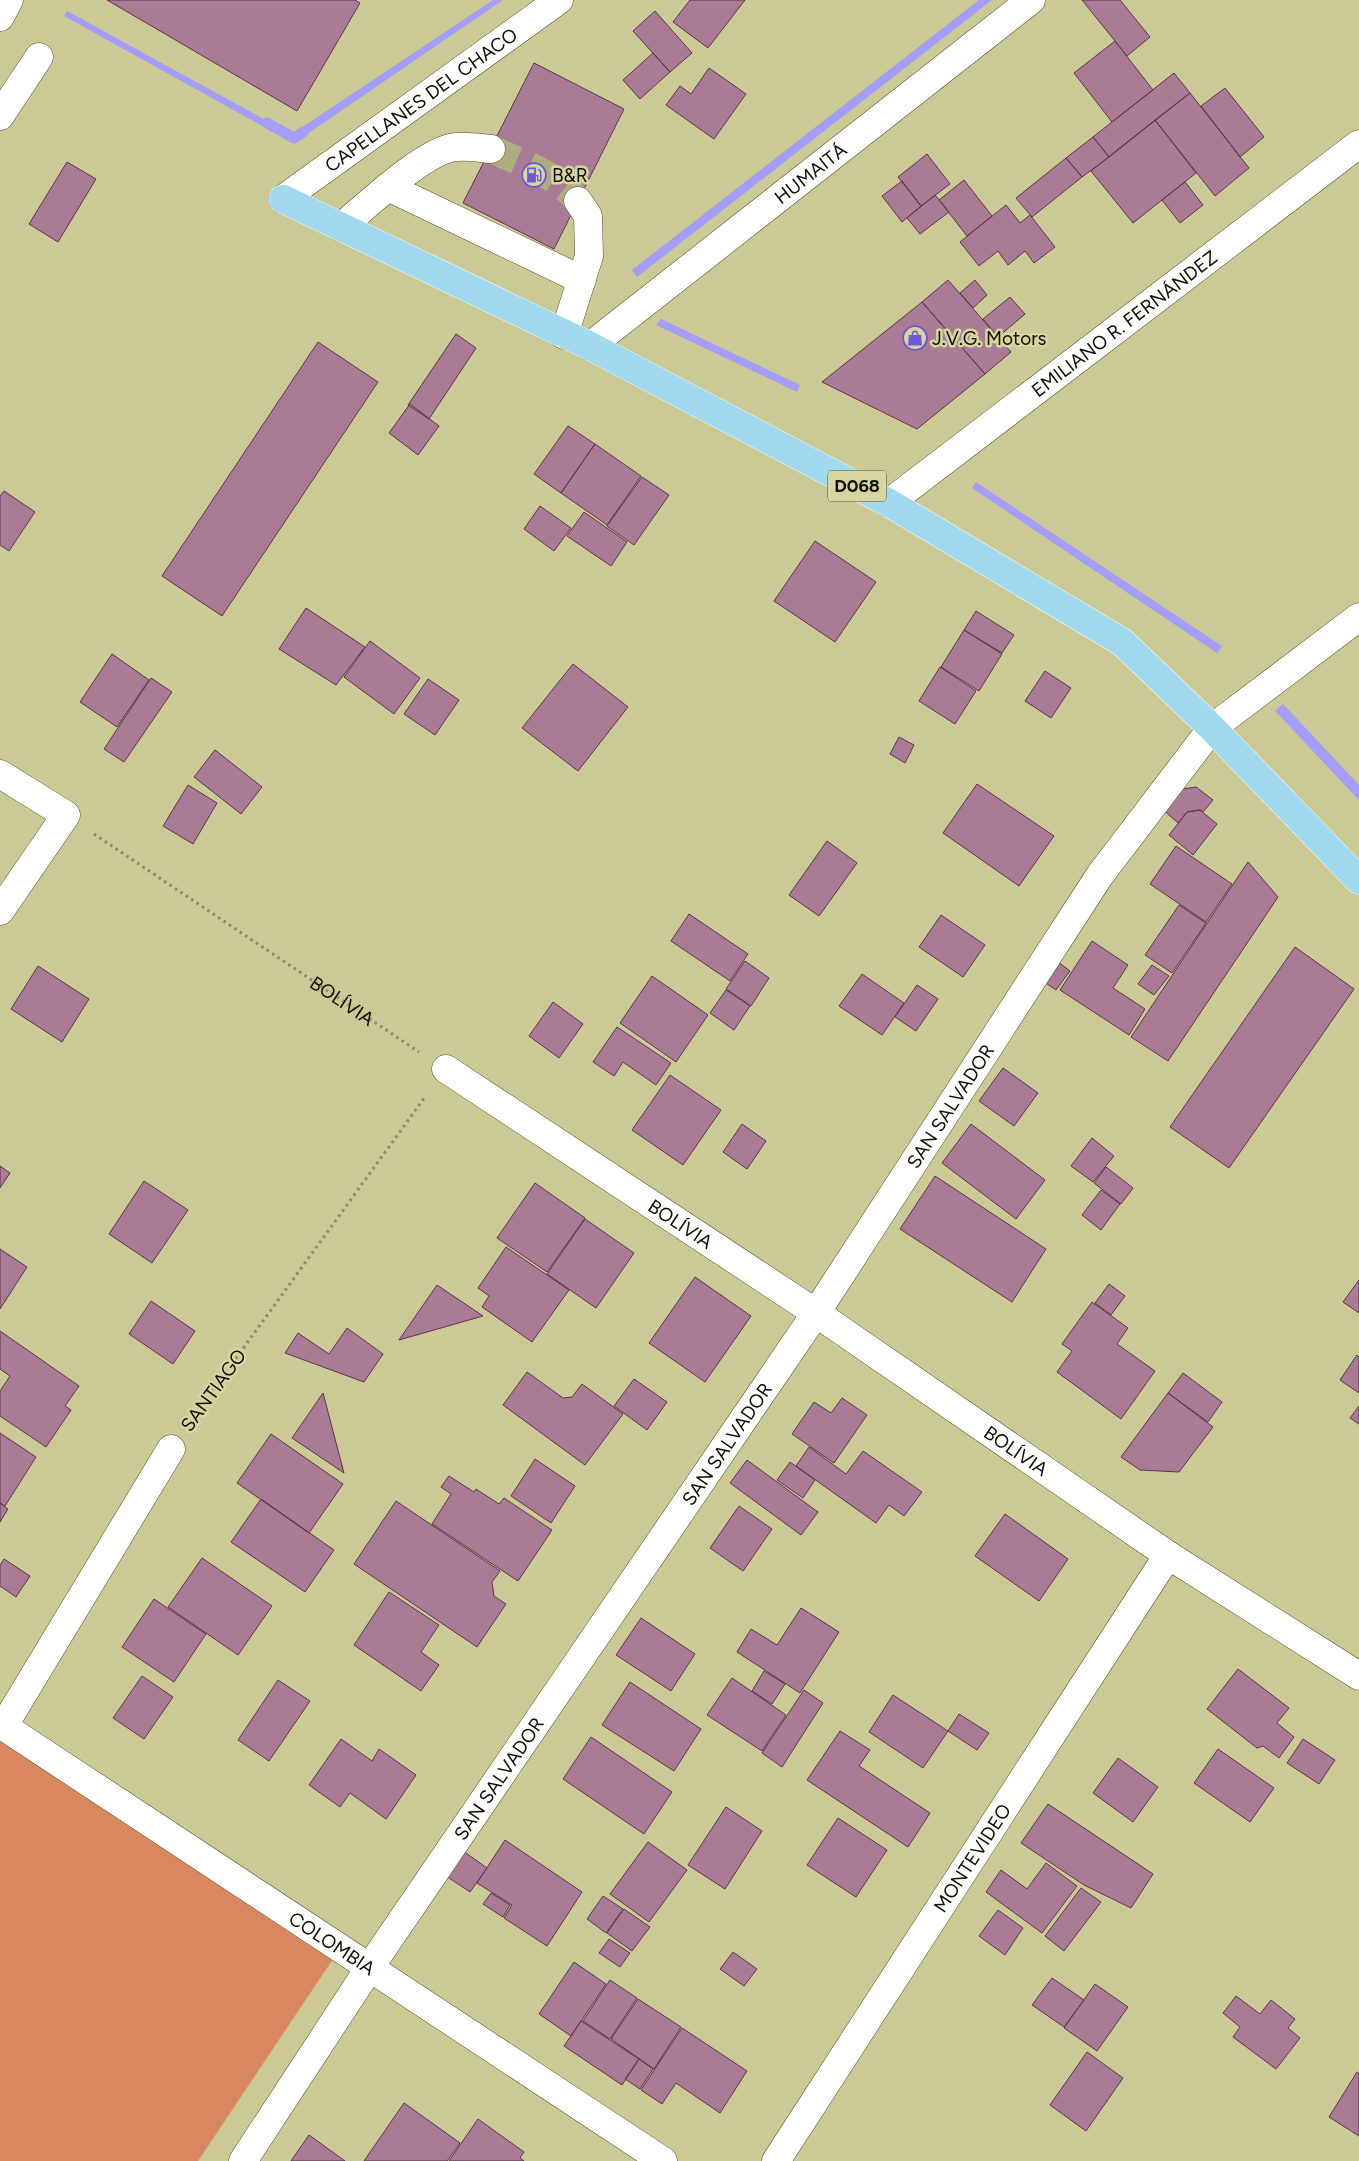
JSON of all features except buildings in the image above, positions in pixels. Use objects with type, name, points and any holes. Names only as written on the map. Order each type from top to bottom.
[{"type":"main road","name":"D068","points":[[283,199],[590,346],[889,503],[1122,642],[1212,728],[1359,880]]},
{"type":"street","points":[[0,17],[9,0]]},
{"type":"street","name":"CAPELLANES DEL CHACO","points":[[283,199],[559,0]]},
{"type":"street","name":"HUMAITÁ","points":[[590,346],[1031,0]]},
{"type":"street","points":[[0,116],[39,57]]},
{"type":"street","name":"EMILIANO R. FERNÁNDEZ","points":[[889,503],[1359,144]]},
{"type":"street","points":[[341,227],[388,187],[427,158],[455,146],[491,149]]},
{"type":"street","points":[[388,187],[582,280]]},
{"type":"street","points":[[564,334],[590,256],[588,216],[578,200]]},
{"type":"street","name":"SAN SALVADOR","points":[[243,2161],[370,1968],[816,1313],[1100,875],[1212,728],[1359,617]]},
{"type":"street","points":[[0,774],[66,815],[0,911]]},
{"type":"street","name":"BOLÍVIA","points":[[446,1069],[816,1313],[1168,1555],[1359,1676]]},
{"type":"street","name":"SANTIAGO","points":[[2,1726],[171,1449]]},
{"type":"street","name":"MONTEVIDEO","points":[[776,2161],[1168,1555]]},
{"type":"street","name":"COLOMBIA","points":[[2,1726],[663,2161]]},
{"type":"path","name":"BOLÍVIA","points":[[66,815],[446,1069]]},
{"type":"path","name":"SANTIAGO","points":[[171,1449],[446,1069]]},
{"type":"shaded area","points":[[493,0],[503,0],[300,139],[292,141],[286,138]]},
{"type":"shaded area","points":[[979,0],[992,0],[637,277],[632,270]]},
{"type":"shaded area","points":[[67,11],[282,129],[275,133],[64,16]]},
{"type":"shaded area","points":[[661,319],[800,385],[797,392],[656,325]]},
{"type":"shaded area","points":[[976,482],[1222,646],[1217,653],[972,488]]},
{"type":"shaded area","points":[[1283,704],[1359,785],[1359,800],[1275,711]]},
{"type":"shaded area","points":[[0,1741],[335,1956],[198,2161],[0,2161]]},
{"type":"waterway","points":[[267,123],[294,138],[303,132]]},
{"type":"tunnel","points":[[491,149],[549,176],[560,183],[578,201]]},
{"type":"place","name":"B&R","points":[[534,175]]},
{"type":"place","name":"J.V.G. Motors","points":[[915,338]]}]
